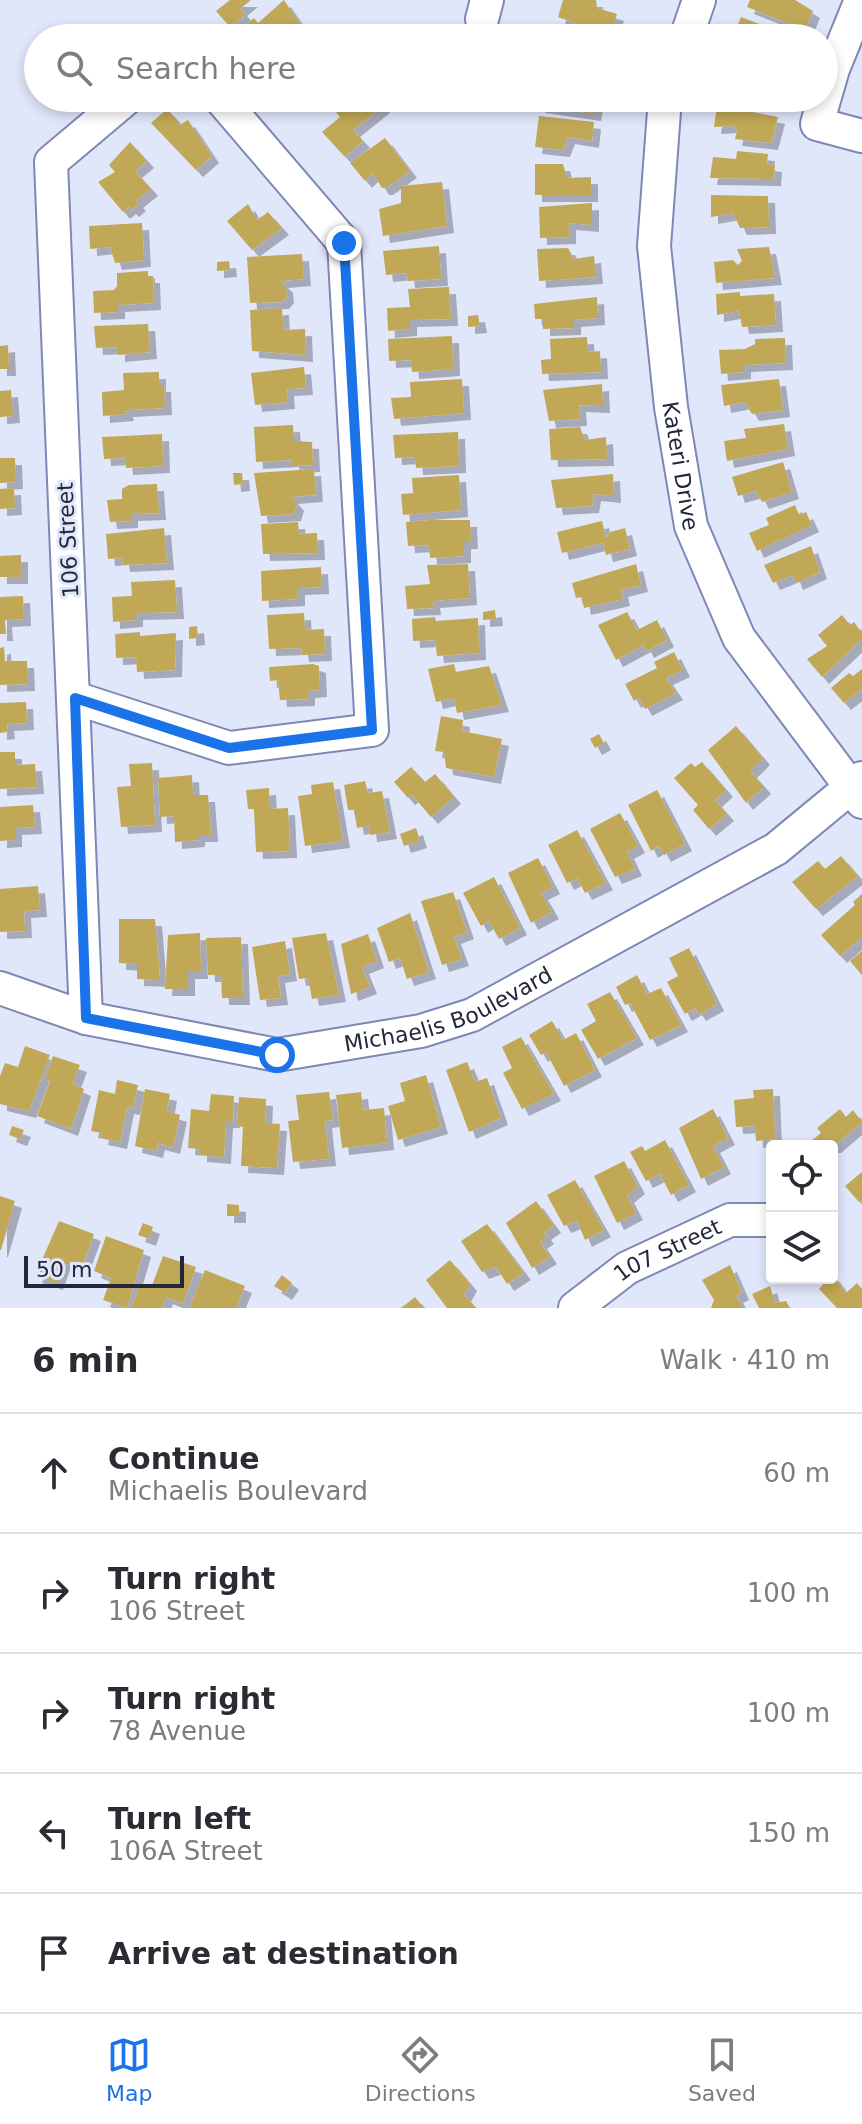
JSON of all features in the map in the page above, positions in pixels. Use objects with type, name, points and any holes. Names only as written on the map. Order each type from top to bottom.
[{"type":"street","points":[[691,24],[699,0]]},
{"type":"street","points":[[838,57],[861,0]]},
{"type":"street","name":"106 Street","points":[[86,1018],[51,162],[110,112]]},
{"type":"street","points":[[75,698],[229,748],[372,730],[344,243],[232,112]]},
{"type":"street","name":"Kateri Drive","points":[[664,112],[654,246],[671,407],[691,526],[739,638],[858,789]]},
{"type":"street","points":[[820,112],[817,124],[862,136]]},
{"type":"street","name":"Michaelis Boulevard","points":[[0,988],[86,1018],[277,1055],[421,1031],[472,1015],[776,849],[858,789]]},
{"type":"street","name":"107 Street","points":[[575,1308],[627,1268],[730,1220],[766,1220]]},
{"type":"building","points":[[230,0],[251,0],[240,9],[245,15],[234,24],[227,24],[216,11]]},
{"type":"building","points":[[284,0],[300,24],[247,24],[254,18],[258,23]]},
{"type":"building","points":[[563,0],[596,0],[597,8],[617,14],[614,24],[578,24],[558,17]]},
{"type":"building","points":[[750,0],[795,0],[813,11],[808,24],[790,24],[747,7]]},
{"type":"building","points":[[741,17],[759,24],[738,24]]},
{"type":"building","points":[[164,112],[170,112],[178,121],[178,126],[188,120],[212,156],[196,170],[151,123]]},
{"type":"building","points":[[336,112],[376,112],[353,130],[363,141],[345,157],[322,132],[340,117]]},
{"type":"building","points":[[716,112],[753,112],[778,117],[771,143],[735,139],[737,130],[733,126],[714,127]]},
{"type":"building","points":[[539,116],[594,122],[592,141],[568,137],[563,150],[535,147]]},
{"type":"building","points":[[385,138],[410,171],[382,188],[373,173],[365,181],[350,163]]},
{"type":"building","points":[[130,142],[147,161],[135,171],[151,189],[136,201],[139,204],[132,210],[129,207],[123,212],[98,182],[115,172],[109,165]]},
{"type":"building","points":[[737,151],[768,154],[767,164],[775,165],[774,179],[710,178],[713,157],[736,159]]},
{"type":"building","points":[[535,164],[563,164],[567,178],[591,177],[591,195],[535,195]]},
{"type":"building","points":[[442,182],[447,226],[383,236],[379,209],[401,203],[401,186]]},
{"type":"building","points":[[711,195],[768,196],[769,227],[740,228],[733,213],[711,217]]},
{"type":"building","points":[[592,203],[592,225],[569,223],[569,237],[540,238],[539,207]]},
{"type":"building","points":[[248,204],[257,220],[268,212],[282,228],[252,250],[227,221]]},
{"type":"building","points":[[142,223],[144,260],[115,263],[110,247],[90,249],[89,226]]},
{"type":"building","points":[[439,246],[441,279],[408,281],[407,273],[386,275],[383,251]]},
{"type":"building","points":[[769,247],[775,278],[716,283],[714,262],[733,260],[738,265],[742,261],[737,249]]},
{"type":"building","points":[[568,248],[574,259],[594,256],[596,277],[539,281],[537,249]]},
{"type":"building","points":[[302,254],[304,279],[281,281],[286,286],[287,296],[282,302],[250,303],[247,257]]},
{"type":"building","points":[[229,261],[230,270],[217,271],[217,262]]},
{"type":"building","points":[[148,271],[148,276],[153,276],[154,303],[118,305],[118,312],[94,313],[93,291],[114,290],[117,273]]},
{"type":"building","points":[[449,287],[451,319],[410,320],[410,329],[388,331],[387,308],[410,307],[408,289]]},
{"type":"building","points":[[740,292],[740,296],[774,294],[776,325],[742,327],[739,311],[717,315],[716,294]]},
{"type":"building","points":[[597,297],[598,318],[574,320],[574,328],[543,329],[543,319],[535,319],[534,304]]},
{"type":"building","points":[[282,308],[283,330],[305,329],[306,355],[252,351],[250,310]]},
{"type":"building","points":[[478,315],[480,326],[468,327],[468,316]]},
{"type":"building","points":[[148,324],[150,352],[118,355],[118,347],[96,348],[94,326]]},
{"type":"building","points":[[452,336],[453,369],[412,372],[411,360],[389,361],[388,339]]},
{"type":"building","points":[[587,337],[588,352],[600,351],[601,372],[542,374],[541,360],[551,359],[550,339]]},
{"type":"building","points":[[785,338],[786,363],[744,365],[744,372],[721,374],[719,350],[745,349],[755,344],[755,339]]},
{"type":"building","points":[[8,345],[9,369],[0,369],[0,346]]},
{"type":"building","points":[[304,367],[306,388],[287,389],[288,402],[255,405],[251,373]]},
{"type":"building","points":[[159,372],[159,385],[164,385],[165,408],[126,410],[127,414],[103,416],[102,392],[124,390],[123,373]]},
{"type":"building","points":[[462,379],[464,413],[394,419],[391,398],[411,397],[410,382]]},
{"type":"building","points":[[779,379],[783,410],[752,414],[745,402],[724,406],[721,385]]},
{"type":"building","points":[[602,384],[603,406],[579,405],[580,419],[549,421],[543,390]]},
{"type":"building","points":[[11,390],[13,416],[0,417],[0,391]]},
{"type":"building","points":[[784,424],[788,449],[727,461],[724,441],[746,438],[744,429]]},
{"type":"building","points":[[293,425],[294,441],[312,442],[313,465],[292,466],[292,460],[256,462],[254,427]]},
{"type":"building","points":[[580,427],[585,440],[606,437],[607,459],[551,460],[549,429]]},
{"type":"building","points":[[458,432],[459,466],[416,468],[415,457],[395,458],[393,435]]},
{"type":"building","points":[[162,434],[163,466],[126,468],[125,458],[104,459],[102,437]]},
{"type":"building","points":[[0,458],[15,458],[16,482],[0,483]]},
{"type":"building","points":[[783,462],[792,492],[762,502],[756,491],[738,496],[732,477]]},
{"type":"building","points":[[314,469],[316,495],[291,497],[297,504],[294,514],[261,516],[254,473]]},
{"type":"building","points":[[233,473],[242,473],[243,484],[234,485]]},
{"type":"building","points":[[613,474],[614,496],[594,494],[592,506],[556,508],[551,480]]},
{"type":"building","points":[[459,475],[461,510],[403,515],[401,494],[413,493],[412,478]]},
{"type":"building","points":[[157,484],[159,513],[131,514],[131,521],[110,522],[107,500],[122,499],[122,489],[129,485]]},
{"type":"building","points":[[14,488],[15,508],[0,509],[0,489]]},
{"type":"building","points":[[795,505],[799,515],[806,512],[812,525],[757,551],[749,533],[769,525],[766,518]]},
{"type":"building","points":[[470,520],[471,542],[464,542],[464,556],[430,558],[429,545],[408,546],[406,522]]},
{"type":"building","points":[[602,521],[606,538],[610,532],[625,528],[630,549],[606,555],[603,543],[562,553],[557,532]]},
{"type":"building","points":[[298,522],[299,534],[317,533],[318,553],[263,554],[261,524]]},
{"type":"building","points":[[164,528],[167,563],[123,565],[122,558],[108,559],[106,534]]},
{"type":"building","points":[[811,546],[820,572],[796,583],[793,575],[773,583],[764,565]]},
{"type":"building","points":[[21,555],[21,577],[0,577],[0,556]]},
{"type":"building","points":[[468,564],[470,598],[433,601],[434,608],[407,609],[405,586],[430,584],[427,565]]},
{"type":"building","points":[[636,564],[641,585],[621,590],[623,599],[584,608],[582,597],[576,598],[572,583]]},
{"type":"building","points":[[321,567],[322,587],[298,588],[298,599],[262,601],[261,571]]},
{"type":"building","points":[[175,580],[177,612],[136,613],[136,620],[113,622],[112,597],[132,596],[131,582]]},
{"type":"building","points":[[23,596],[24,619],[5,620],[6,634],[0,634],[0,597]]},
{"type":"building","points":[[495,610],[496,619],[483,620],[483,612]]},
{"type":"building","points":[[627,612],[637,630],[657,620],[667,640],[647,651],[644,645],[616,660],[598,625]]},
{"type":"building","points":[[304,613],[305,630],[324,629],[325,654],[302,655],[301,648],[269,649],[267,615]]},
{"type":"building","points":[[842,615],[850,625],[854,622],[862,633],[862,639],[822,677],[807,659],[827,646],[818,635]]},
{"type":"building","points":[[435,617],[436,621],[478,618],[479,653],[437,656],[435,640],[413,641],[412,619]]},
{"type":"building","points":[[197,626],[198,638],[189,639],[189,627]]},
{"type":"building","points":[[140,632],[140,636],[176,633],[175,670],[137,672],[136,657],[116,658],[115,634]]},
{"type":"building","points":[[4,647],[5,661],[27,661],[28,684],[0,685],[0,648]]},
{"type":"building","points":[[674,652],[683,670],[666,678],[676,693],[645,709],[639,698],[634,701],[625,684],[657,668],[654,662]]},
{"type":"building","points":[[454,664],[456,672],[489,666],[502,705],[457,713],[454,698],[436,702],[428,669]]},
{"type":"building","points":[[319,666],[320,690],[308,691],[308,699],[280,700],[278,680],[270,681],[269,667]]},
{"type":"building","points":[[862,669],[862,689],[844,703],[831,688],[849,673],[853,676]]},
{"type":"building","points":[[26,702],[27,723],[7,724],[8,732],[0,733],[0,703]]},
{"type":"building","points":[[441,716],[463,720],[462,731],[502,739],[494,777],[446,768],[444,752],[435,751]]},
{"type":"building","points":[[736,726],[763,758],[750,771],[764,787],[746,803],[708,750]]},
{"type":"building","points":[[599,734],[604,743],[595,748],[590,739]]},
{"type":"building","points":[[0,752],[15,752],[15,765],[35,764],[37,787],[0,789]]},
{"type":"building","points":[[702,762],[726,790],[715,800],[727,814],[709,829],[693,810],[698,805],[674,778],[691,763],[695,767]]},
{"type":"building","points":[[152,763],[155,825],[121,827],[117,787],[131,786],[129,764]]},
{"type":"building","points":[[411,767],[425,782],[435,774],[454,797],[431,817],[412,795],[408,798],[394,782]]},
{"type":"building","points":[[192,775],[193,795],[208,795],[211,835],[198,835],[198,840],[175,842],[174,816],[160,817],[158,778]]},
{"type":"building","points":[[365,781],[368,793],[382,791],[390,832],[370,835],[369,826],[357,828],[354,810],[348,810],[344,785]]},
{"type":"building","points":[[333,782],[343,841],[305,846],[298,796],[312,794],[311,785]]},
{"type":"building","points":[[269,788],[270,809],[288,808],[290,851],[256,852],[254,809],[248,809],[246,790]]},
{"type":"building","points":[[657,790],[685,844],[664,855],[659,846],[651,851],[628,805]]},
{"type":"building","points":[[33,805],[35,827],[15,828],[15,840],[0,841],[0,807]]},
{"type":"building","points":[[620,813],[638,846],[627,852],[635,869],[615,877],[590,829]]},
{"type":"building","points":[[416,828],[420,841],[404,846],[400,834]]},
{"type":"building","points":[[577,830],[606,883],[585,893],[577,878],[567,883],[548,845]]},
{"type":"building","points":[[841,856],[858,876],[816,909],[792,882],[818,861],[825,869]]},
{"type":"building","points":[[538,858],[553,887],[541,893],[552,912],[531,923],[508,873]]},
{"type":"building","points":[[494,877],[520,928],[499,939],[489,921],[481,926],[463,893]]},
{"type":"building","points":[[38,886],[40,910],[24,911],[25,931],[0,932],[0,889]]},
{"type":"building","points":[[453,892],[467,932],[454,937],[462,959],[442,965],[421,901]]},
{"type":"building","points":[[862,894],[862,937],[840,956],[821,935],[855,905],[853,902]]},
{"type":"building","points":[[410,913],[429,972],[407,979],[400,958],[389,962],[377,928]]},
{"type":"building","points":[[119,919],[155,919],[160,980],[137,979],[137,964],[119,963]]},
{"type":"building","points":[[200,933],[201,972],[188,972],[188,989],[165,989],[168,935]]},
{"type":"building","points":[[326,933],[339,995],[312,999],[308,978],[299,979],[292,938]]},
{"type":"building","points":[[368,934],[377,961],[362,967],[370,987],[351,994],[341,944]]},
{"type":"building","points":[[241,937],[243,998],[222,998],[221,975],[208,975],[206,938]]},
{"type":"building","points":[[285,941],[290,974],[278,976],[281,998],[260,1000],[252,947]]},
{"type":"building","points":[[689,948],[717,1004],[699,1014],[695,1008],[685,1014],[667,982],[678,976],[669,958]]},
{"type":"building","points":[[862,951],[862,975],[850,961]]},
{"type":"building","points":[[637,975],[647,994],[661,988],[681,1025],[650,1040],[630,1003],[625,1005],[616,987]]},
{"type":"building","points":[[610,992],[637,1038],[598,1059],[581,1030],[596,1021],[587,1004]]},
{"type":"building","points":[[552,1021],[563,1040],[576,1033],[595,1070],[564,1086],[546,1052],[541,1055],[529,1035]]},
{"type":"building","points":[[521,1037],[554,1094],[522,1109],[503,1073],[512,1068],[502,1047]]},
{"type":"building","points":[[25,1046],[50,1055],[29,1111],[0,1104],[0,1076],[5,1063],[18,1067]]},
{"type":"building","points":[[53,1056],[80,1065],[73,1084],[84,1089],[71,1129],[37,1116],[50,1081],[45,1079]]},
{"type":"building","points":[[467,1062],[475,1082],[487,1078],[501,1118],[469,1132],[446,1070]]},
{"type":"building","points":[[426,1075],[441,1127],[398,1140],[388,1106],[405,1101],[400,1083]]},
{"type":"building","points":[[117,1080],[138,1085],[133,1108],[127,1107],[120,1142],[101,1138],[102,1133],[91,1131],[99,1090],[115,1094]]},
{"type":"building","points":[[145,1089],[170,1094],[167,1111],[180,1115],[173,1147],[158,1143],[156,1151],[135,1146]]},
{"type":"building","points":[[773,1089],[775,1139],[756,1141],[755,1126],[736,1127],[734,1100],[754,1098],[753,1090]]},
{"type":"building","points":[[329,1092],[333,1120],[325,1121],[329,1159],[293,1162],[288,1121],[299,1120],[296,1095]]},
{"type":"building","points":[[361,1092],[363,1110],[384,1108],[387,1143],[342,1148],[336,1095]]},
{"type":"building","points":[[211,1094],[234,1096],[233,1121],[226,1121],[224,1157],[200,1155],[200,1149],[188,1148],[191,1109],[209,1111]]},
{"type":"building","points":[[239,1097],[266,1099],[265,1123],[280,1124],[277,1168],[241,1166],[243,1127],[237,1126]]},
{"type":"building","points":[[713,1109],[728,1138],[713,1146],[724,1167],[701,1179],[679,1128]]},
{"type":"building","points":[[840,1109],[846,1117],[853,1110],[862,1122],[838,1143],[838,1140],[812,1140],[821,1133],[817,1128]]},
{"type":"building","points":[[12,1126],[24,1130],[20,1139],[9,1135]]},
{"type":"building","points":[[665,1140],[689,1185],[671,1195],[660,1174],[646,1181],[630,1152],[642,1146],[645,1151]]},
{"type":"building","points":[[624,1161],[638,1187],[627,1196],[636,1213],[617,1223],[594,1176]]},
{"type":"building","points":[[862,1172],[862,1200],[859,1202],[845,1186]]},
{"type":"building","points":[[575,1180],[604,1230],[585,1240],[577,1221],[564,1226],[547,1195]]},
{"type":"building","points":[[0,1196],[15,1201],[1,1250],[0,1250]]},
{"type":"building","points":[[536,1201],[554,1226],[544,1233],[547,1237],[540,1242],[550,1257],[532,1268],[506,1223]]},
{"type":"building","points":[[227,1204],[239,1205],[239,1216],[227,1216]]},
{"type":"building","points":[[59,1221],[94,1234],[81,1269],[63,1263],[56,1283],[35,1276]]},
{"type":"building","points":[[143,1223],[153,1227],[149,1239],[138,1235]]},
{"type":"building","points":[[487,1224],[524,1273],[507,1284],[496,1267],[482,1272],[461,1241]]},
{"type":"building","points":[[106,1236],[144,1250],[127,1308],[103,1300],[111,1278],[94,1271]]},
{"type":"building","points":[[163,1256],[196,1267],[183,1304],[166,1297],[162,1308],[131,1308],[140,1284],[151,1288]]},
{"type":"building","points":[[450,1260],[470,1284],[464,1295],[476,1308],[447,1308],[426,1280]]},
{"type":"building","points":[[730,1265],[742,1293],[736,1296],[743,1308],[711,1308],[714,1300],[702,1280]]},
{"type":"building","points":[[205,1270],[245,1286],[236,1308],[189,1308]]},
{"type":"building","points":[[282,1275],[292,1283],[285,1293],[274,1286]]},
{"type":"building","points":[[838,1282],[846,1293],[857,1283],[862,1289],[862,1308],[837,1308],[819,1289],[823,1284]]},
{"type":"building","points":[[770,1286],[775,1303],[786,1301],[790,1308],[759,1308],[752,1294]]},
{"type":"building","points":[[415,1297],[424,1308],[401,1308]]},
{"type":"route","points":[[277,1055],[86,1018],[75,698],[229,748],[372,730],[344,243]]}]
